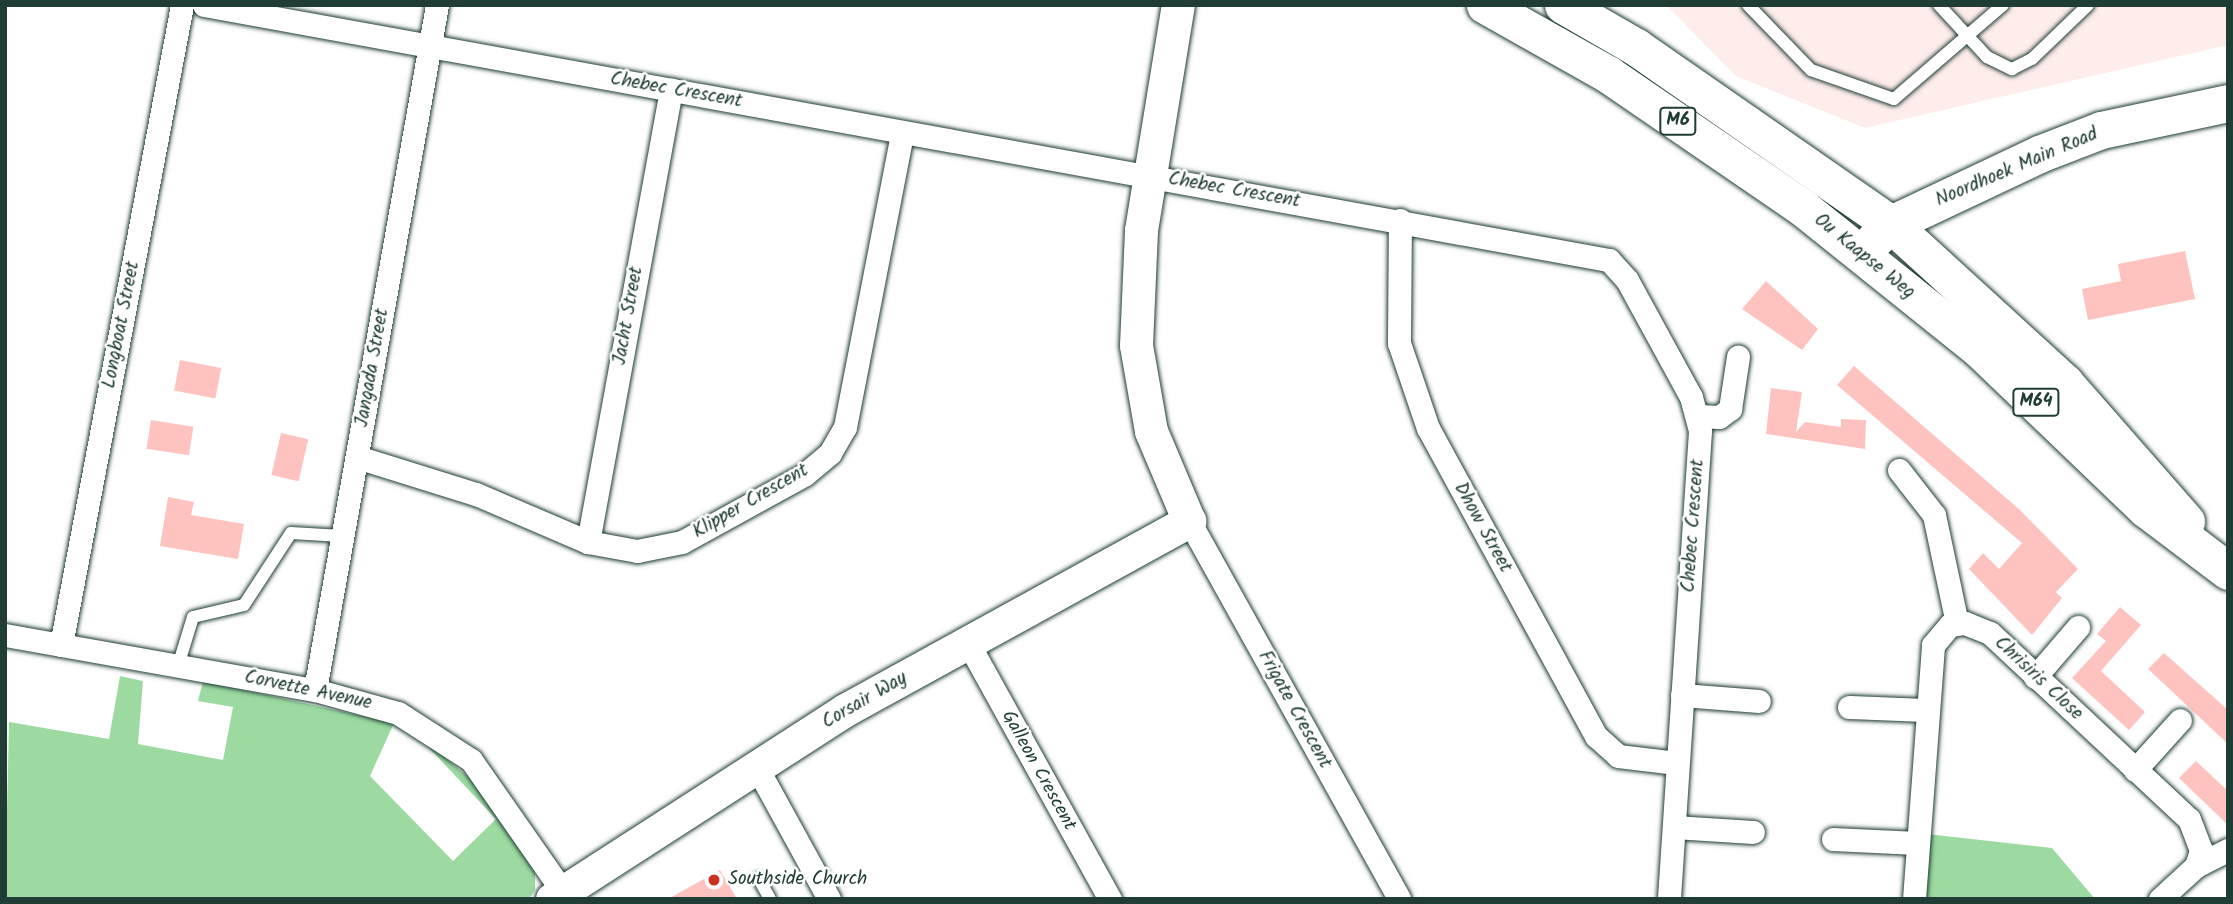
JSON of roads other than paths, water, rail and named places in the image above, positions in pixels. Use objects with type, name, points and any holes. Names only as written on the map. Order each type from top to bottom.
[{"type":"main road","name":"Ou Kaapse Weg","points":[[1485,5],[1609,75],[1861,253],[1979,349],[2146,509],[2218,562]]},
{"type":"main road","name":"Ou Kaapse Weg","points":[[1563,5],[1688,82],[1891,224],[2065,383],[2162,489],[2218,562]]},
{"type":"main road","name":"Noordhoek Main Road","points":[[1861,253],[1891,224],[2101,131],[2228,103]]},
{"type":"street","name":"Longboat Street","points":[[61,645],[182,5]]},
{"type":"street","name":"Chebec Crescent","points":[[204,5],[902,133],[1153,168],[1400,220],[1609,260],[1627,280],[1698,416],[1669,899]]},
{"type":"street","name":"Jangada Street","points":[[314,690],[437,5]]},
{"type":"street","points":[[1178,5],[1134,283],[1136,345],[1151,431],[1189,522]]},
{"type":"street","points":[[1153,168],[1179,105],[1200,5]]},
{"type":"street","name":"Jacht Street","points":[[588,542],[671,90]]},
{"type":"street","name":"Klipper Crescent","points":[[357,457],[476,494],[588,542],[637,551],[682,542],[804,475],[830,453],[852,398],[902,133]]},
{"type":"street","name":"Dhow Street","points":[[1400,220],[1399,342],[1428,428],[1596,736],[1618,756],[1678,763]]},
{"type":"street","points":[[1698,416],[1719,417],[1730,409],[1738,357]]},
{"type":"street","points":[[1899,470],[1934,515],[1957,623],[1933,645],[1926,710],[1914,899]]},
{"type":"street","name":"Corsair Way","points":[[561,896],[756,766],[968,643],[1189,522]]},
{"type":"street","name":"Frigate Crescent","points":[[1189,522],[1399,899]]},
{"type":"street","name":"Chrisiris Close","points":[[1957,623],[1990,633],[2189,819],[2201,850],[2196,866]]},
{"type":"street","points":[[2035,677],[2078,627]]},
{"type":"street","name":"Corvette Avenue","points":[[5,635],[314,690],[398,713],[471,760],[561,896]]},
{"type":"street","name":"Galleon Crescent","points":[[968,643],[1110,899]]},
{"type":"street","points":[[1682,695],[1759,701]]},
{"type":"street","points":[[1849,707],[1926,710]]},
{"type":"street","points":[[2135,770],[2180,720]]},
{"type":"street","points":[[756,766],[829,899]]},
{"type":"street","points":[[1674,827],[1753,832]]},
{"type":"street","points":[[1833,839],[1917,843]]},
{"type":"street","points":[[2160,899],[2196,866],[2228,850]]},
{"type":"lane","points":[[1748,5],[1811,70],[1875,98],[1907,94],[2003,5]]},
{"type":"lane","points":[[1939,5],[1998,64],[2022,66],[2088,5]]},
{"type":"lane","points":[[178,666],[193,617],[248,600],[291,533],[342,536]]},
{"type":"lane","points":[[759,879],[770,899]]},
{"type":"place","name":"Southside Church","points":[[714,880]]}]
